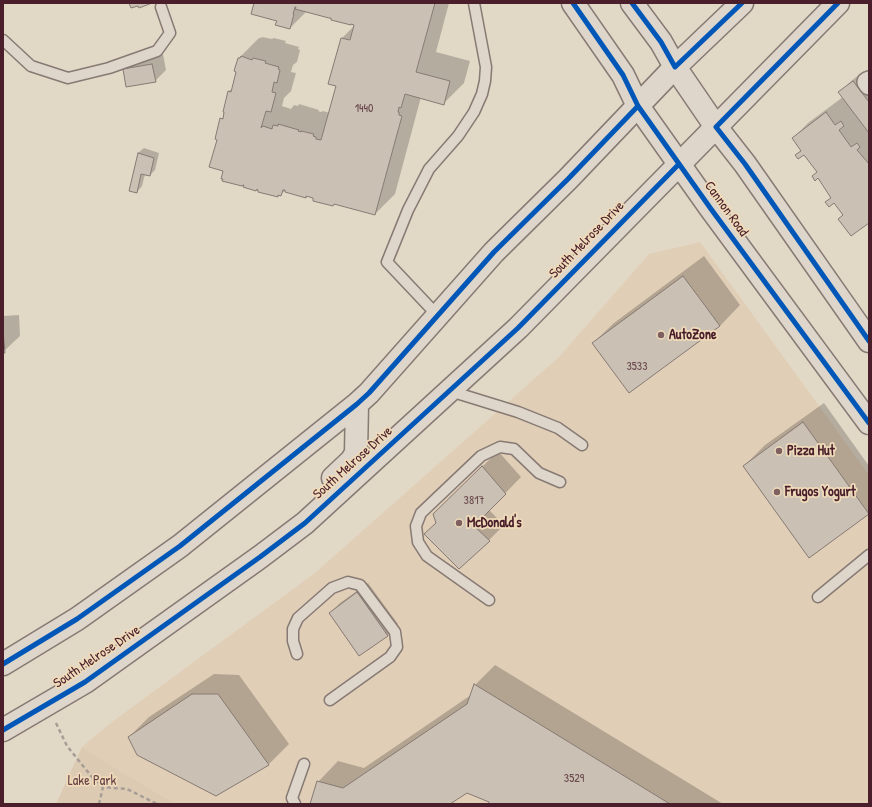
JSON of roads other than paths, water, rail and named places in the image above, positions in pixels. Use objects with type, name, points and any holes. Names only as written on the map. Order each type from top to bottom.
[{"type":"main road","name":"Cannon Road","points":[[573,3],[623,75],[638,106],[869,424]]},
{"type":"main road","points":[[632,3],[661,42],[675,67],[716,127],[745,164],[869,341]]},
{"type":"main road","points":[[3,664],[78,620],[180,546],[369,393],[494,252],[675,67],[742,3]]},
{"type":"main road","name":"South Melrose Drive","points":[[3,730],[85,682],[255,561],[305,523],[518,328],[838,3]]},
{"type":"main road","points":[[334,496],[330,484],[332,479],[335,474],[352,460],[356,453],[356,404]]},
{"type":"street","points":[[869,81],[867,82],[869,85]]},
{"type":"lane","points":[[438,316],[387,262],[408,210],[429,169],[458,136],[474,112],[482,94],[486,67],[474,3]]},
{"type":"lane","points":[[3,40],[31,66],[68,78],[109,68],[158,51],[170,33],[161,7]]},
{"type":"lane","points":[[450,391],[518,412],[558,428],[582,445]]},
{"type":"lane","points":[[489,600],[427,556],[418,542],[416,526],[421,513],[481,456],[500,447],[514,449],[539,473],[560,482]]},
{"type":"lane","points":[[818,597],[869,555]]},
{"type":"lane","points":[[297,654],[293,641],[293,629],[298,618],[332,588],[348,582],[360,585],[395,632],[397,647],[390,657],[330,700]]},
{"type":"lane","points":[[295,804],[292,798],[304,764]]},
{"type":"place","name":"AutoZone","points":[[661,335]]},
{"type":"place","name":"Pizza Hut","points":[[779,451]]},
{"type":"place","name":"Frugos Yogurt","points":[[777,492]]},
{"type":"place","name":"McDonald's","points":[[459,523]]},
{"type":"park label","name":"Lake Park","points":[[92,781]]}]
